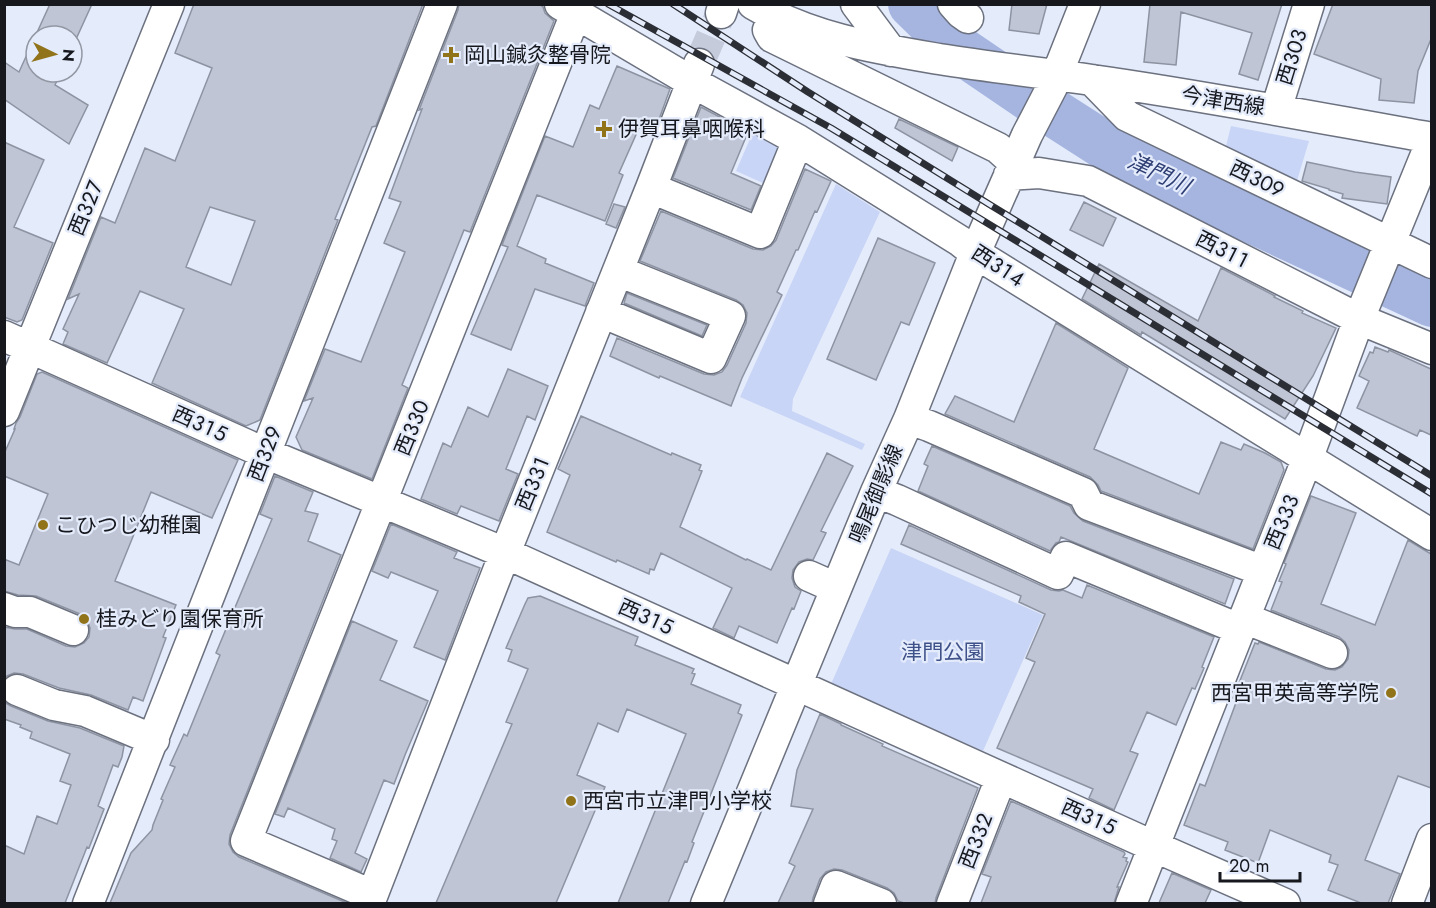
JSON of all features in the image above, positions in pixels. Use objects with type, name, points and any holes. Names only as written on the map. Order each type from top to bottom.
[{"type":"street","name":"西３２７","points":[[4,411],[17,341],[169,4]]},
{"type":"street","name":"西３２９","points":[[88,903],[442,4]]},
{"type":"street","points":[[856,4],[906,53]]},
{"type":"street","name":"鳴尾御影線","points":[[706,903],[795,685],[909,419],[975,253],[1027,135],[1054,82],[1085,4]]},
{"type":"street","name":"西３０３","points":[[1276,110],[1309,4]]},
{"type":"street","name":"西３１４","points":[[568,9],[695,73],[960,241],[975,253],[1059,290],[1308,457],[1431,535]]},
{"type":"street","name":"西３３０","points":[[371,899],[246,841],[382,502],[568,9]]},
{"type":"street","points":[[764,11],[809,31],[853,43],[906,53]]},
{"type":"street","points":[[764,11],[772,38],[998,148],[1008,157],[1011,171]]},
{"type":"street","name":"今津西線","points":[[906,53],[1014,70],[1054,82],[1092,80],[1276,110],[1431,139]]},
{"type":"street","name":"西３３１","points":[[371,899],[695,73]]},
{"type":"street","name":"西３０９","points":[[1092,80],[1127,116],[1387,250],[1431,262]]},
{"type":"street","name":"西３３３","points":[[1131,903],[1431,139]]},
{"type":"street","points":[[651,188],[759,233],[798,140]]},
{"type":"street","name":"西３１１","points":[[1011,171],[1088,181],[1359,318],[1431,349]]},
{"type":"street","points":[[601,312],[711,358],[730,316],[618,271]]},
{"type":"street","name":"西３１５","points":[[17,341],[265,453],[505,553],[1001,778],[1285,903]]},
{"type":"street","points":[[909,419],[1083,494],[1089,505],[1263,571]]},
{"type":"street","points":[[876,492],[1058,574],[1066,557],[1242,623],[1332,653]]},
{"type":"street","points":[[809,576],[836,588]]},
{"type":"street","points":[[4,608],[15,612],[30,612],[72,630]]},
{"type":"street","points":[[17,690],[54,705],[85,711],[154,740]]},
{"type":"street","name":"西３３２","points":[[951,903],[1001,778]]},
{"type":"street","points":[[1407,903],[1431,839]]},
{"type":"street","points":[[829,903],[836,886],[881,903]]},
{"type":"green space","points":[[1231,126],[1309,141],[1296,184],[1224,154]]},
{"type":"green space","points":[[753,132],[783,148],[774,188],[736,171]]},
{"type":"green space","points":[[836,184],[880,212],[793,399],[792,411],[865,444],[862,450],[740,397]]},
{"type":"green space","name":"津門公園","points":[[891,548],[1043,615],[983,751],[831,684]]},
{"type":"building","points":[[50,4],[92,4],[83,24],[41,24]]},
{"type":"building","points":[[194,4],[423,4],[376,126],[372,127],[335,219],[338,220],[260,420],[246,426],[152,383],[184,309],[140,291],[107,363],[63,344],[68,332],[63,329],[79,294],[68,299],[101,217],[115,223],[145,148],[175,161],[212,68],[175,53]],"holes":[[[210,207],[255,221],[231,285],[186,267]]]},
{"type":"building","points":[[459,4],[539,4],[554,21],[470,232],[464,230],[402,385],[408,388],[372,479],[302,450],[296,437],[313,398],[304,401],[325,349],[361,362],[405,252],[384,243],[401,202],[389,198]]},
{"type":"building","points":[[1012,4],[1047,4],[1039,34],[1009,30]]},
{"type":"building","points":[[1150,4],[1282,4],[1258,80],[1239,74],[1252,33],[1181,12],[1176,65],[1144,62]]},
{"type":"building","points":[[1333,4],[1431,4],[1431,39],[1418,71],[1414,103],[1379,100],[1381,79],[1314,54]]},
{"type":"building","points":[[24,61],[24,84],[55,84],[88,105],[69,144],[4,99],[4,62],[19,72]]},
{"type":"building","points":[[617,66],[670,89],[657,125],[643,119],[619,173],[623,175],[605,221],[537,195],[517,246],[546,259],[545,263],[594,283],[585,306],[535,289],[511,350],[471,334],[508,247],[502,245],[545,136],[573,147],[590,105],[599,109]]},
{"type":"building","points":[[701,107],[748,132],[731,173],[761,186],[751,210],[673,178]]},
{"type":"building","points":[[899,119],[958,147],[952,161],[895,128]]},
{"type":"building","points":[[4,142],[44,160],[14,227],[53,243],[22,320],[17,322],[4,317]]},
{"type":"building","points":[[1307,162],[1391,177],[1387,204],[1342,198],[1343,194],[1302,181]]},
{"type":"building","points":[[805,169],[831,181],[777,292],[782,295],[731,406],[610,356],[617,338],[704,374],[714,375],[722,372],[746,323],[747,313],[743,305],[736,300],[640,261],[661,211],[753,249],[763,250],[771,246],[776,240]]},
{"type":"building","points":[[1084,202],[1116,218],[1103,246],[1070,230]]},
{"type":"building","points":[[614,204],[625,207],[616,228],[606,224]]},
{"type":"building","points":[[878,238],[935,263],[909,325],[901,322],[876,380],[827,359]]},
{"type":"building","points":[[1099,264],[1198,321],[1221,268],[1303,311],[1302,313],[1336,328],[1313,376],[1285,419],[1142,332],[1141,335],[1082,299]]},
{"type":"building","points":[[627,293],[707,325],[702,336],[624,303]]},
{"type":"building","points":[[1056,323],[1128,368],[1094,449],[1199,494],[1221,442],[1241,450],[1244,444],[1281,462],[1284,470],[1253,549],[1101,491],[1090,477],[945,414],[955,396],[1014,422]]},
{"type":"building","points":[[1375,347],[1388,352],[1389,350],[1431,369],[1431,435],[1420,430],[1417,436],[1357,408],[1369,381],[1359,376],[1370,352],[1373,353]]},
{"type":"building","points":[[508,369],[548,386],[535,420],[527,416],[506,469],[518,474],[499,521],[461,506],[457,514],[421,499],[443,443],[451,447],[468,407],[488,417]]},
{"type":"building","points":[[42,372],[238,460],[212,518],[151,492],[115,581],[176,605],[163,637],[166,638],[143,701],[133,697],[128,710],[91,695],[59,688],[23,674],[14,673],[4,679],[4,627],[27,629],[66,646],[75,647],[84,643],[89,637],[90,628],[87,620],[80,614],[36,596],[4,591],[4,559],[19,565],[48,494],[4,476],[4,454],[37,374]]},
{"type":"building","points":[[581,416],[671,455],[672,453],[701,465],[699,470],[702,471],[680,527],[771,570],[827,453],[853,466],[821,531],[826,533],[813,560],[807,559],[799,562],[793,570],[792,578],[795,587],[801,591],[777,643],[739,626],[734,638],[713,628],[732,588],[661,553],[654,570],[650,569],[649,574],[547,532],[570,475],[558,469]]},
{"type":"building","points":[[932,446],[1070,506],[1083,521],[1234,579],[1225,604],[1061,537],[1050,551],[918,491],[928,466],[924,464]]},
{"type":"building","points":[[275,476],[313,492],[305,511],[318,514],[308,541],[341,555],[230,835],[229,844],[239,857],[347,903],[110,903],[131,853],[152,830],[163,800],[161,799],[175,767],[170,765],[184,734],[187,736],[220,655],[216,653],[272,519],[260,514]]},
{"type":"building","points":[[1311,496],[1356,513],[1321,604],[1375,625],[1408,540],[1431,554],[1431,788],[1398,776],[1365,860],[1400,874],[1388,903],[1361,903],[1328,890],[1338,865],[1329,862],[1331,855],[1270,830],[1258,863],[1225,850],[1228,842],[1184,825],[1200,784],[1205,786],[1237,700],[1233,698],[1255,643],[1259,642],[1326,669],[1335,670],[1342,667],[1348,659],[1349,650],[1339,637],[1271,610],[1282,582],[1279,581],[1286,564],[1284,563]]},
{"type":"building","points":[[391,524],[457,552],[454,558],[480,568],[445,660],[414,647],[438,591],[391,572],[388,578],[372,571]]},
{"type":"building","points":[[909,525],[1051,590],[1063,590],[1082,598],[1087,585],[1214,637],[1195,689],[1192,688],[1176,725],[1147,712],[1130,751],[1138,754],[1114,810],[1089,798],[1093,789],[997,748],[1035,662],[1026,658],[1045,614],[1019,602],[1021,596],[901,544]]},
{"type":"building","name":"西宮市立津門小学校","points":[[540,596],[638,637],[635,645],[694,669],[692,673],[695,674],[691,684],[741,705],[738,713],[742,715],[692,842],[694,843],[687,862],[685,861],[668,903],[618,903],[686,734],[627,709],[618,732],[598,723],[577,775],[605,787],[556,903],[436,903],[512,724],[506,722],[528,669],[508,661],[512,650],[506,648],[528,598]]},
{"type":"building","points":[[352,621],[397,641],[380,680],[428,701],[394,784],[384,780],[355,853],[367,859],[361,872],[330,858],[337,841],[332,839],[335,829],[288,808],[284,817],[275,814]]},
{"type":"building","points":[[4,702],[48,721],[80,728],[124,746],[118,767],[113,765],[98,806],[104,809],[65,903],[4,903],[4,845],[24,854],[37,816],[57,824],[71,785],[60,781],[70,754],[30,738],[32,732],[4,719]]},
{"type":"building","points":[[820,714],[883,744],[882,746],[978,788],[935,903],[898,901],[894,893],[887,888],[834,869],[826,872],[820,879],[812,903],[778,903],[795,866],[789,863],[813,809],[791,806],[797,770]]},
{"type":"building","points":[[1011,801],[1124,852],[1123,857],[1127,858],[1128,862],[1117,887],[1119,887],[1114,903],[981,903],[991,877],[982,874]]},
{"type":"building","points":[[1172,873],[1211,890],[1205,903],[1159,903]]},
{"type":"waterway","name":"津門川","points":[[912,4],[957,48],[1118,154],[1219,204],[1432,303]]},
{"type":"tunnel","points":[[699,64],[721,13]]},
{"type":"railway","points":[[608,4],[831,128],[1432,494]]},
{"type":"railway","points":[[673,4],[808,92],[1432,476]]},
{"type":"place","name":"岡山鍼灸整骨院","points":[[451,55]]},
{"type":"place","name":"伊賀耳鼻咽喉科","points":[[604,129]]},
{"type":"place","name":"こひつじ幼稚園","points":[[43,525]]},
{"type":"place","name":"桂みどり園保育所","points":[[84,619]]},
{"type":"place","name":"西宮甲英高等学院","points":[[1391,693]]},
{"type":"place","name":"西宮市立津門小学校","points":[[571,801]]}]
